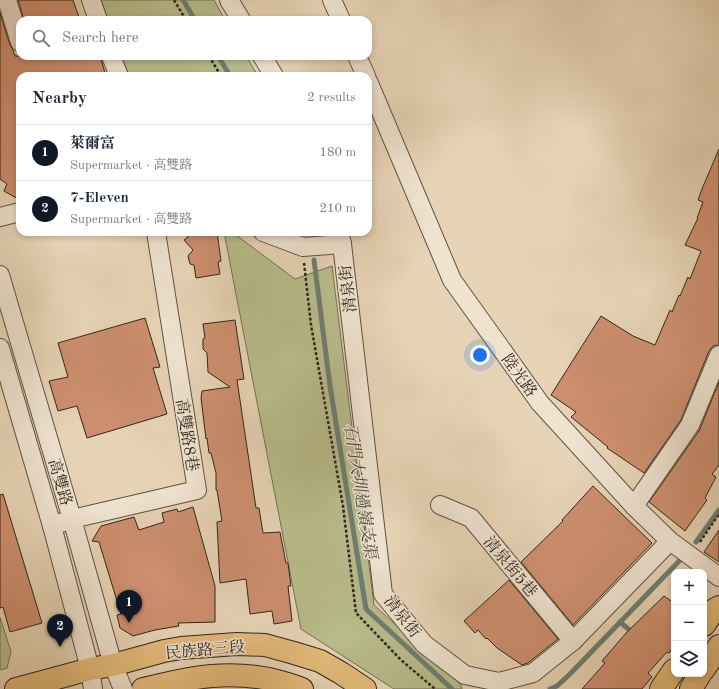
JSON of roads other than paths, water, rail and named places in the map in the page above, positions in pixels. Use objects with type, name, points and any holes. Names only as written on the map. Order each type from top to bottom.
[{"type":"main road","points":[[707,620],[714,610],[719,607]]},
{"type":"main road","name":"民族路三段","points":[[16,689],[92,679],[113,665],[164,651],[181,648],[237,644],[265,645],[320,661],[365,689]]},
{"type":"main road","points":[[707,665],[719,646]]},
{"type":"main road","points":[[661,689],[671,674]]},
{"type":"main road","name":"民族路三段","points":[[146,689],[211,676],[241,675],[270,679],[302,689]]},
{"type":"street","points":[[7,0],[16,29]]},
{"type":"street","points":[[91,0],[97,16]]},
{"type":"street","points":[[229,0],[239,16]]},
{"type":"street","points":[[332,0],[339,16]]},
{"type":"street","points":[[113,60],[117,72]]},
{"type":"street","points":[[264,60],[272,72]]},
{"type":"street","points":[[359,60],[364,72]]},
{"type":"street","name":"陸光路","points":[[372,90],[452,280],[540,403],[634,506],[670,541],[719,577]]},
{"type":"street","points":[[0,217],[16,213]]},
{"type":"street","name":"高雙路8巷","points":[[52,526],[72,519],[197,490],[157,236]]},
{"type":"street","points":[[274,236],[303,247],[340,238]]},
{"type":"street","name":"清泉街","points":[[340,238],[383,594],[424,644],[465,675],[498,682],[533,673],[573,641],[670,541]]},
{"type":"street","name":"高雙路","points":[[0,275],[72,519],[113,665],[123,689]]},
{"type":"street","name":"高雙路","points":[[0,348],[52,526],[92,679]]},
{"type":"street","points":[[634,506],[690,425],[719,355]]},
{"type":"street","name":"清泉街5巷","points":[[440,506],[471,518],[573,641]]},
{"type":"waterway","name":"石門大圳過嶺支渠","points":[[183,0],[193,16]]},
{"type":"waterway","name":"石門大圳過嶺支渠","points":[[220,60],[228,72]]},
{"type":"waterway","name":"石門大圳過嶺支渠","points":[[314,260],[330,386],[366,609],[452,689]]},
{"type":"waterway","name":"石門大圳過嶺支渠","points":[[696,542],[719,510]]},
{"type":"waterway","name":"石門大圳過嶺支渠","points":[[550,689],[557,686],[570,674],[684,556]]},
{"type":"waterway","points":[[620,622],[633,633]]},
{"type":"place","name":"萊爾富","points":[[129,623]]},
{"type":"place","name":"7-Eleven","points":[[60,647]]}]
